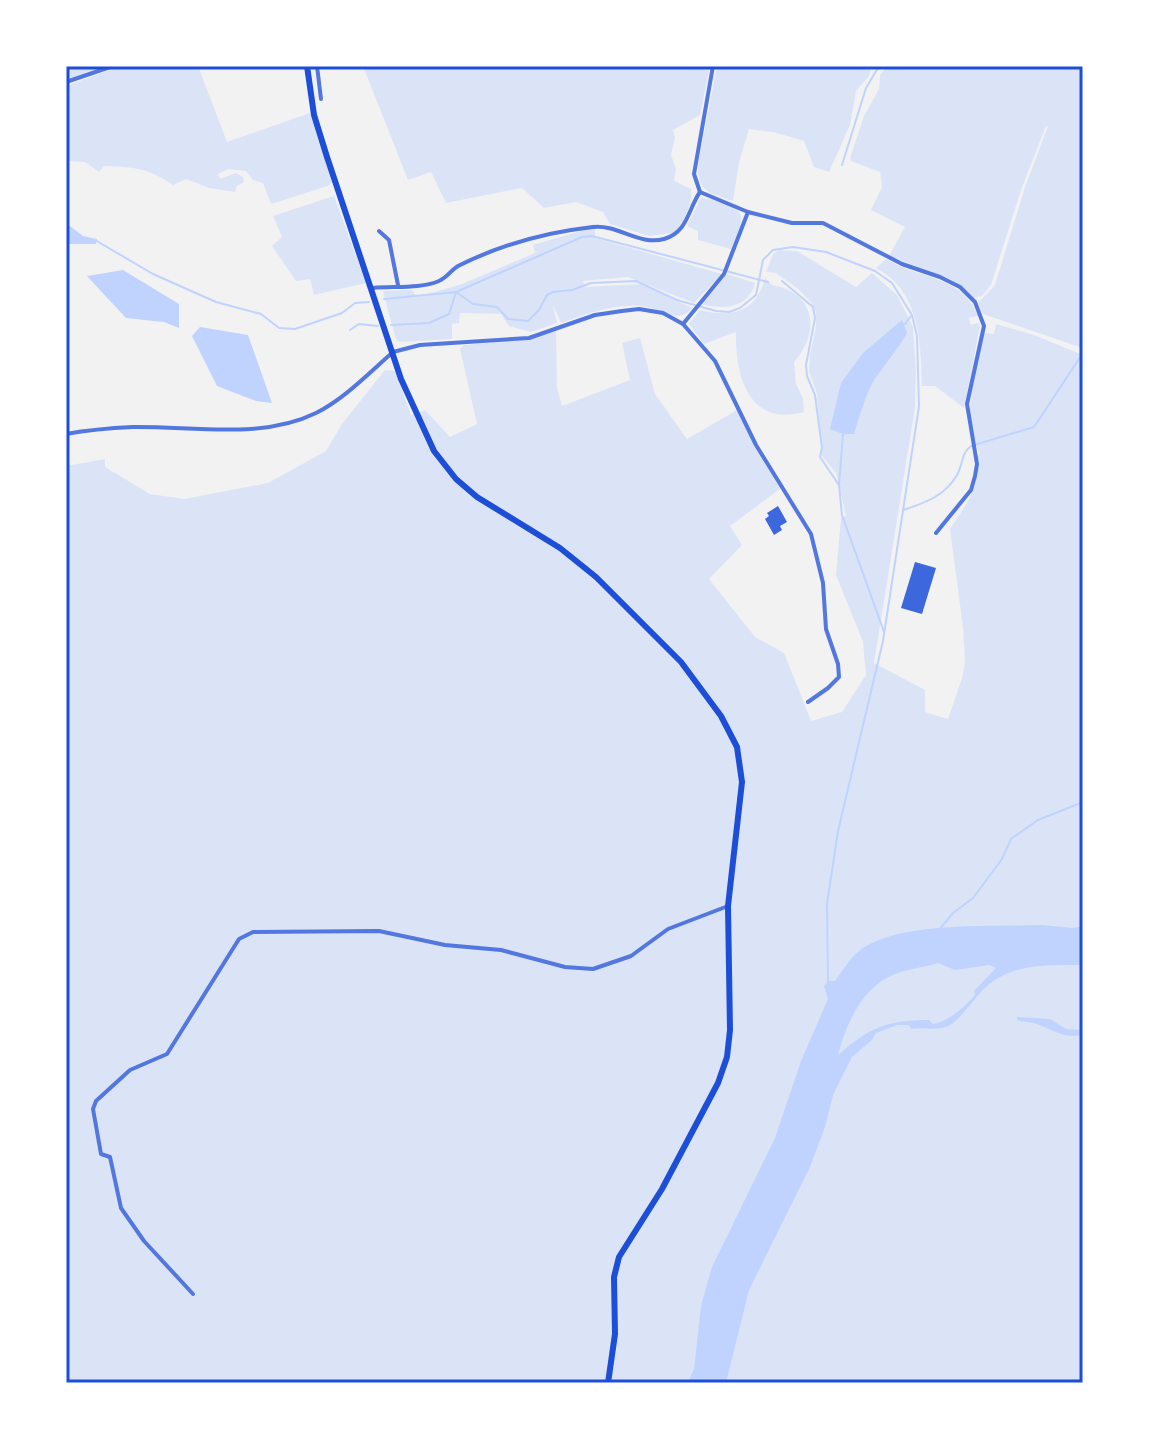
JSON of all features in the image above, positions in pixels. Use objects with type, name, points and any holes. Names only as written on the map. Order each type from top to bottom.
[{"type":"main road","points":[[307,66],[314,115],[393,352],[421,428],[434,451],[456,479],[477,497],[560,548],[596,577],[681,662],[721,716],[737,747],[742,782],[728,906],[730,1030],[727,1057],[718,1083],[662,1189],[619,1257],[614,1277],[615,1334],[608,1383]]},
{"type":"street","points":[[66,82],[113,66]]},
{"type":"street","points":[[317,66],[321,99]]},
{"type":"street","points":[[373,288],[439,281],[455,267],[512,244],[568,230],[599,226],[645,240],[663,239],[678,232],[700,192],[694,174],[713,66]]},
{"type":"street","points":[[700,192],[748,212],[792,223],[823,223],[902,264],[960,287],[975,302],[984,326],[967,404],[977,464],[971,490],[936,533]]},
{"type":"street","points":[[683,324],[724,274],[748,212]]},
{"type":"street","points":[[379,231],[389,240],[398,285]]},
{"type":"street","points":[[66,434],[133,427],[249,429],[287,423],[315,414],[333,402],[393,352],[420,345],[529,338],[595,315],[622,311],[639,309],[663,313],[683,324],[715,361],[756,445],[811,534],[823,583],[826,629],[838,664],[839,677],[808,702]]},
{"type":"street","points":[[193,1294],[144,1241],[121,1208],[110,1157],[101,1154],[93,1109],[96,1101],[130,1070],[167,1054],[239,939],[253,932],[379,931],[445,945],[501,950],[565,967],[593,969],[631,956],[668,929],[728,906]]},
{"type":"shaded area","points":[[66,66],[104,66],[66,80]]},
{"type":"shaded area","points":[[120,66],[198,66],[227,142],[310,113],[332,182],[328,186],[271,204],[263,183],[253,180],[246,171],[228,169],[218,174],[220,179],[236,173],[243,177],[244,182],[237,186],[235,192],[209,188],[186,179],[173,185],[156,175],[133,168],[104,166],[99,172],[85,162],[66,161],[66,86]]},
{"type":"shaded area","points":[[363,66],[710,66],[700,115],[673,130],[675,138],[671,155],[676,169],[674,181],[691,189],[687,212],[674,233],[649,236],[610,224],[603,212],[576,202],[544,208],[522,188],[446,203],[431,172],[408,180]]},
{"type":"shaded area","points":[[717,66],[872,66],[869,76],[856,91],[850,125],[829,172],[814,167],[804,141],[749,129],[739,162],[733,201],[703,187],[698,174]]},
{"type":"shaded area","points":[[887,66],[1083,66],[1082,348],[983,314],[978,303],[995,285],[1025,187],[1048,126],[1021,190],[991,285],[982,296],[973,298],[950,279],[889,256],[905,227],[871,210],[882,187],[880,172],[850,158],[864,116],[879,89],[880,75]]},
{"type":"shaded area","points":[[334,196],[366,283],[314,295],[310,279],[296,281],[272,246],[282,237],[273,216]]},
{"type":"shaded area","points":[[701,198],[724,203],[739,213],[740,225],[731,249],[698,240],[698,231],[687,226]]},
{"type":"shaded area","points":[[595,229],[595,238],[722,274],[694,303],[628,277],[583,281],[585,287],[641,284],[692,308],[681,315],[630,306],[600,310],[561,323],[553,305],[557,323],[531,332],[509,326],[501,314],[460,313],[459,323],[452,324],[452,339],[396,340],[383,291],[412,290],[417,297],[462,284],[535,253],[533,245]]},
{"type":"shaded area","points":[[779,250],[797,251],[856,287],[872,273],[897,295],[913,327],[915,408],[874,663],[925,690],[925,712],[948,719],[965,663],[950,529],[971,495],[977,477],[977,456],[980,453],[974,439],[970,409],[984,333],[994,334],[996,324],[1083,355],[1083,1383],[66,1383],[66,466],[105,459],[105,467],[150,494],[184,499],[268,483],[326,451],[342,424],[385,370],[395,371],[411,415],[425,410],[450,437],[477,424],[460,349],[464,345],[523,340],[556,331],[557,388],[562,406],[630,380],[622,343],[640,338],[655,394],[687,439],[737,410],[780,489],[730,526],[742,545],[709,579],[755,637],[784,653],[811,721],[842,712],[866,675],[863,642],[836,575],[841,518],[846,516],[836,473],[822,456],[817,394],[809,371],[816,312],[798,289],[776,273],[766,272],[773,254]]},
{"type":"shaded area","points":[[886,259],[950,285],[971,303],[978,316],[969,318],[971,325],[978,323],[980,326],[964,408],[935,386],[922,386],[919,336],[910,304],[891,278],[876,268]]},
{"type":"shaded area","points":[[727,274],[755,283],[752,292],[734,306],[702,304]]},
{"type":"shaded area","points":[[765,278],[772,285],[797,295],[809,314],[808,337],[794,362],[804,412],[785,415],[758,405],[742,380],[736,332],[704,344],[689,324],[700,310],[732,313],[749,306],[756,299]]},
{"type":"water","points":[[66,223],[83,236],[97,239],[96,244],[66,244]]},
{"type":"water","points":[[123,270],[179,304],[179,328],[164,322],[126,318],[87,276]]},
{"type":"water","points":[[902,320],[907,333],[871,385],[854,434],[830,429],[841,383],[863,353]]},
{"type":"water","points":[[200,327],[248,335],[272,403],[256,401],[217,386],[192,336]]},
{"type":"water","points":[[975,926],[1083,926],[1083,965],[1036,966],[1013,971],[987,986],[949,1026],[911,1029],[909,1025],[897,1025],[876,1033],[852,1057],[833,1095],[810,1167],[749,1290],[726,1383],[688,1383],[694,1369],[701,1306],[712,1267],[775,1138],[801,1061],[828,999],[824,986],[828,981],[835,981],[863,948],[901,933]],"holes":[[[938,963],[955,970],[989,965],[996,968],[974,991],[971,1000],[944,1020],[933,1024],[929,1020],[879,1027],[838,1055],[857,1008],[883,980],[900,972]]]},
{"type":"water","points":[[1017,1017],[1050,1019],[1066,1029],[1083,1030],[1083,1035],[1064,1035],[1017,1020]]},
{"type":"building","points":[[778,506],[787,522],[774,535],[765,519],[769,516],[767,513]]},
{"type":"building","points":[[915,562],[936,568],[922,614],[901,608]]},
{"type":"waterway","points":[[842,165],[866,88],[879,66]]},
{"type":"waterway","points":[[391,325],[429,323],[449,314],[456,292],[582,237],[592,236],[768,282]]},
{"type":"waterway","points":[[95,240],[153,274],[216,302],[261,314],[279,328],[295,329],[342,313],[355,303],[369,302]]},
{"type":"waterway","points":[[384,299],[456,292],[473,304],[497,307],[508,319],[528,321],[547,295],[553,292],[572,290],[591,283],[636,281],[677,300],[729,312],[740,308],[756,295],[763,260],[773,250],[793,247],[826,252],[875,271],[892,283],[912,315],[917,336],[919,406],[883,641],[838,831],[827,904],[828,981]]},
{"type":"waterway","points":[[782,281],[813,307],[815,318],[806,365],[815,395],[822,448],[820,457],[839,485],[842,515],[884,632]]},
{"type":"waterway","points":[[905,324],[911,316]]},
{"type":"waterway","points":[[350,330],[359,324],[378,326]]},
{"type":"waterway","points":[[903,510],[927,501],[947,488],[971,446],[1034,427],[1083,353]]},
{"type":"waterway","points":[[839,485],[843,434]]},
{"type":"waterway","points":[[939,930],[953,913],[973,898],[1002,859],[1011,839],[1038,820],[1083,802]]}]
